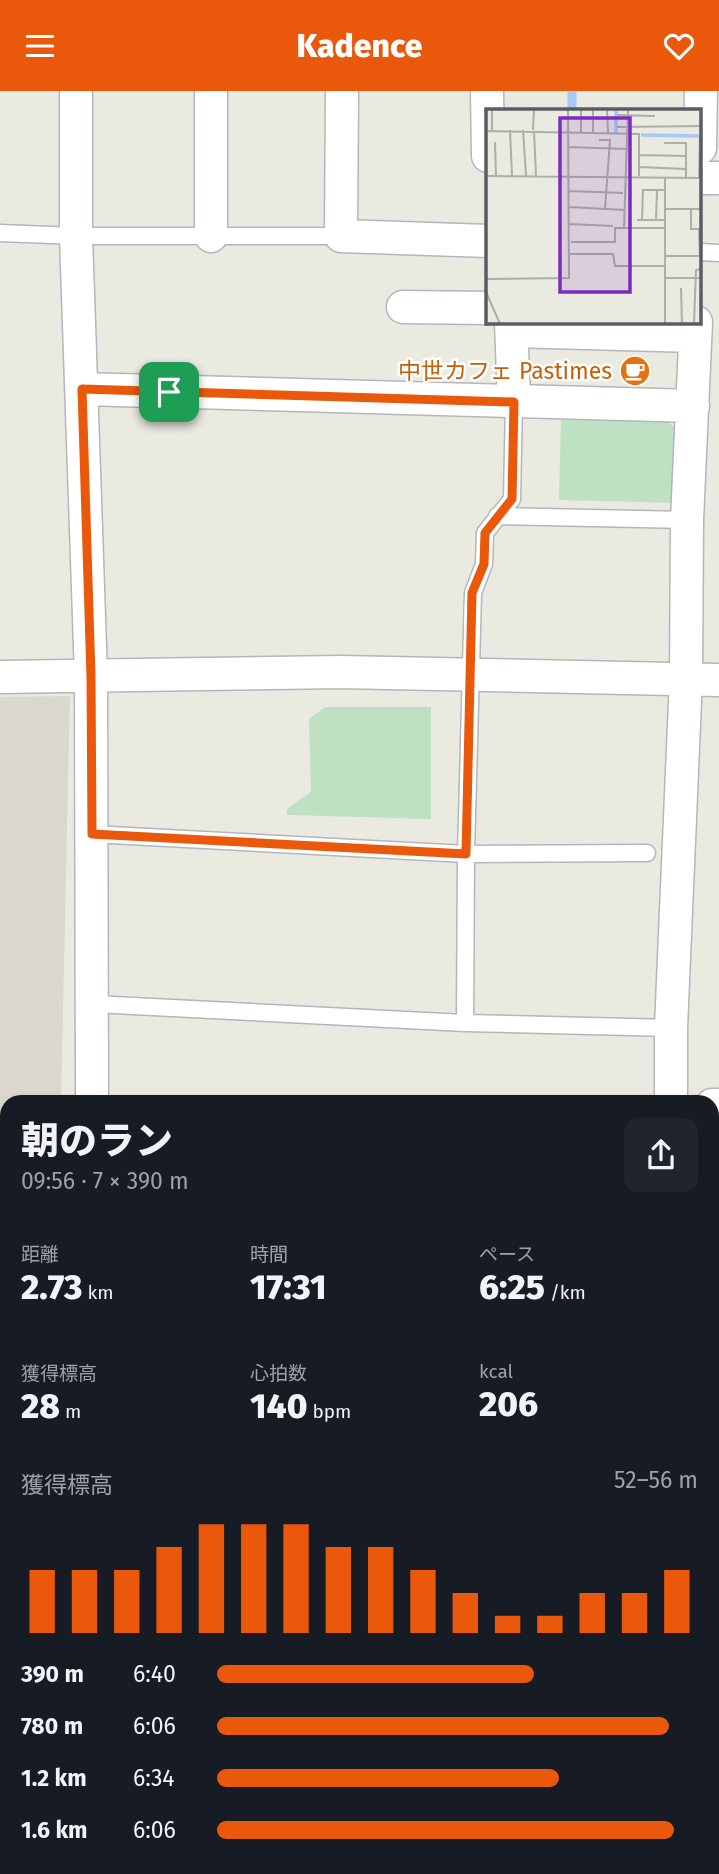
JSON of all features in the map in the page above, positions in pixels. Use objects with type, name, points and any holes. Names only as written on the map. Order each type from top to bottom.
[{"type":"street","points":[[76,91],[76,236],[91,676],[92,1095]]},
{"type":"street","points":[[211,91],[211,236]]},
{"type":"street","points":[[342,91],[341,236],[486,241]]},
{"type":"street","points":[[487,91],[487,109]]},
{"type":"street","points":[[701,91],[701,109]]},
{"type":"street","points":[[403,307],[486,308]]},
{"type":"street","points":[[514,402],[512,326],[696,329],[687,520],[686,678],[671,1028],[671,1095]]},
{"type":"street","points":[[82,389],[693,406]]},
{"type":"street","points":[[0,677],[341,672],[719,680]]},
{"type":"lane","points":[[0,233],[76,236],[341,236]]},
{"type":"lane","points":[[465,1023],[472,593],[484,564],[485,533],[512,499],[514,402]]},
{"type":"lane","points":[[497,516],[687,520]]},
{"type":"lane","points":[[92,834],[466,854],[647,853]]},
{"type":"lane","points":[[94,1004],[465,1023],[671,1028]]},
{"type":"shaded area","points":[[70,696],[61,1095],[0,1095],[0,697]]},
{"type":"green space","points":[[561,416],[663,417],[678,431],[676,503],[559,500]]},
{"type":"green space","points":[[325,707],[431,707],[431,819],[287,815],[287,809],[311,792],[309,719]]},
{"type":"waterway","points":[[572,91],[572,109]]},
{"type":"place","name":"中世カフェ Pastimes","points":[[635,371]]},
{"type":"route","points":[[82,389],[169,392],[514,402],[512,499],[485,533],[484,564],[472,593],[466,854],[92,834],[91,676],[82,389]]}]
